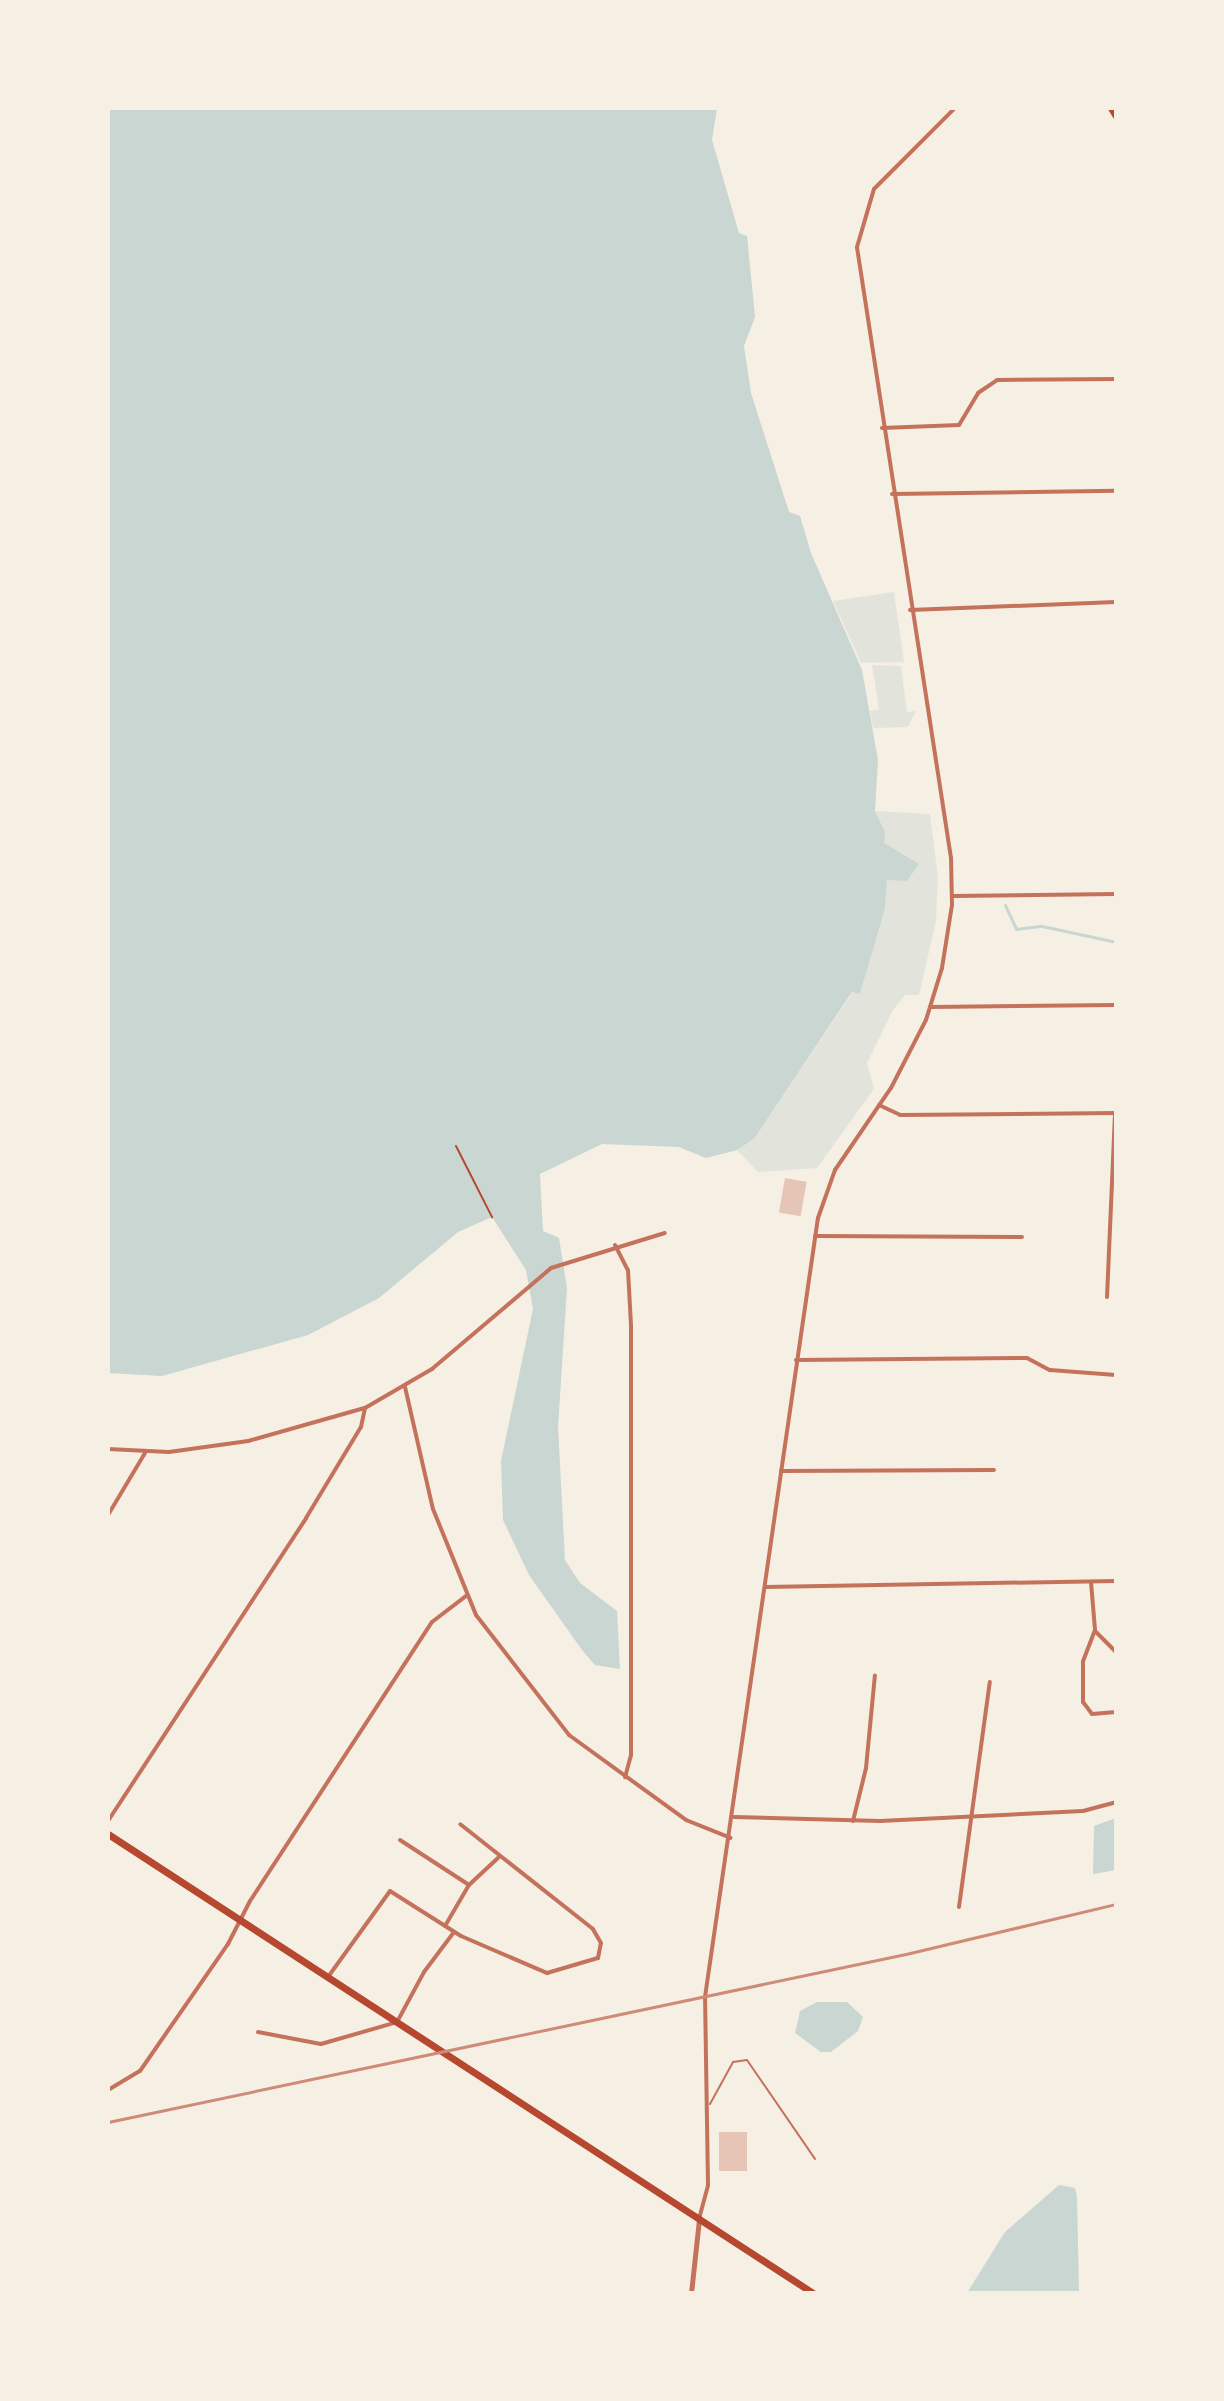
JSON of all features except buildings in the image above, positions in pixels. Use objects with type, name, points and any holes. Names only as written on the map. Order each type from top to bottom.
[{"type":"main road","points":[[1111,108],[1116,116]]},
{"type":"main road","points":[[108,1834],[813,2293]]},
{"type":"street","points":[[691,2293],[699,2219],[708,2185],[703,2015],[731,1838],[815,1236],[833,1174],[911,1053],[930,1007],[945,955],[952,896],[858,263],[859,230],[867,201],[883,177],[955,108]]},
{"type":"street","points":[[882,428],[959,425],[978,393],[997,380],[1116,379]]},
{"type":"street","points":[[892,494],[1116,491]]},
{"type":"street","points":[[910,610],[1116,602]]},
{"type":"street","points":[[952,896],[1116,894]]},
{"type":"street","points":[[930,1007],[1116,1005]]},
{"type":"street","points":[[879,1105],[900,1115],[1115,1113],[1107,1297]]},
{"type":"street","points":[[108,1449],[145,1453],[248,1441],[365,1408],[405,1387],[481,1331],[524,1289],[567,1261],[665,1233]]},
{"type":"street","points":[[815,1236],[1022,1237]]},
{"type":"street","points":[[615,1245],[628,1270],[631,1326],[631,1755],[625,1777]]},
{"type":"street","points":[[796,1360],[1027,1358],[1050,1370],[1116,1375]]},
{"type":"street","points":[[405,1387],[433,1509],[466,1596],[569,1735],[686,1820],[731,1838]]},
{"type":"street","points":[[108,1821],[321,1493],[361,1427],[365,1408]]},
{"type":"street","points":[[108,1515],[145,1453]]},
{"type":"street","points":[[781,1471],[994,1470]]},
{"type":"street","points":[[766,1587],[1116,1581]]},
{"type":"street","points":[[1091,1582],[1095,1630],[1083,1662],[1083,1702],[1092,1714],[1116,1712]]},
{"type":"street","points":[[108,2090],[129,2082],[228,1944],[240,1919],[432,1622],[466,1596]]},
{"type":"street","points":[[1095,1630],[1116,1652]]},
{"type":"street","points":[[853,1821],[866,1768],[875,1675]]},
{"type":"street","points":[[959,1907],[968,1817],[990,1682]]},
{"type":"street","points":[[734,1817],[853,1821],[968,1817],[1083,1811],[1116,1802]]},
{"type":"street","points":[[328,1977],[390,1891],[454,1932],[547,1973],[598,1958],[601,1943],[593,1929],[460,1824]]},
{"type":"street","points":[[400,1840],[469,1885]]},
{"type":"street","points":[[445,1926],[469,1885],[499,1857]]},
{"type":"street","points":[[258,2032],[321,2044],[397,2022],[424,1972],[454,1932]]},
{"type":"lane","points":[[706,2107],[723,2087],[733,2062],[747,2060],[815,2159]]},
{"type":"path","points":[[456,1146],[492,1217]]},
{"type":"shaded area","points":[[108,108],[717,108],[712,140],[739,233],[747,236],[755,317],[744,346],[751,393],[789,512],[800,516],[811,553],[862,670],[878,760],[875,811],[885,831],[884,843],[919,864],[907,881],[887,880],[885,909],[860,994],[852,992],[754,1139],[737,1150],[706,1158],[679,1147],[602,1144],[540,1174],[543,1231],[559,1238],[567,1288],[558,1427],[565,1560],[580,1583],[617,1611],[620,1669],[595,1665],[582,1650],[529,1575],[503,1520],[501,1461],[533,1309],[526,1270],[492,1217],[458,1232],[379,1298],[308,1335],[162,1376],[108,1373]]},
{"type":"shaded area","points":[[894,592],[904,662],[861,663],[833,601]]},
{"type":"shaded area","points":[[872,665],[901,666],[907,712],[916,711],[908,727],[873,728],[870,711],[879,709]]},
{"type":"shaded area","points":[[875,811],[930,814],[938,877],[936,921],[919,995],[905,995],[893,1010],[867,1063],[874,1089],[817,1168],[758,1172],[737,1150],[754,1139],[853,992],[860,994],[885,909],[887,879],[918,864],[883,843],[885,830]]},
{"type":"shaded area","points":[[1116,1818],[1116,1870],[1093,1874],[1094,1826]]},
{"type":"shaded area","points":[[817,2002],[847,2002],[863,2017],[858,2031],[831,2052],[821,2052],[795,2033],[800,2011]]},
{"type":"shaded area","points":[[1059,2185],[1075,2188],[1077,2196],[1079,2293],[967,2293],[1005,2232]]},
{"type":"waterway","points":[[1005,905],[1016,929],[1042,926],[1116,942]]},
{"type":"railway","points":[[108,2122],[910,1953],[1116,1904]]}]
